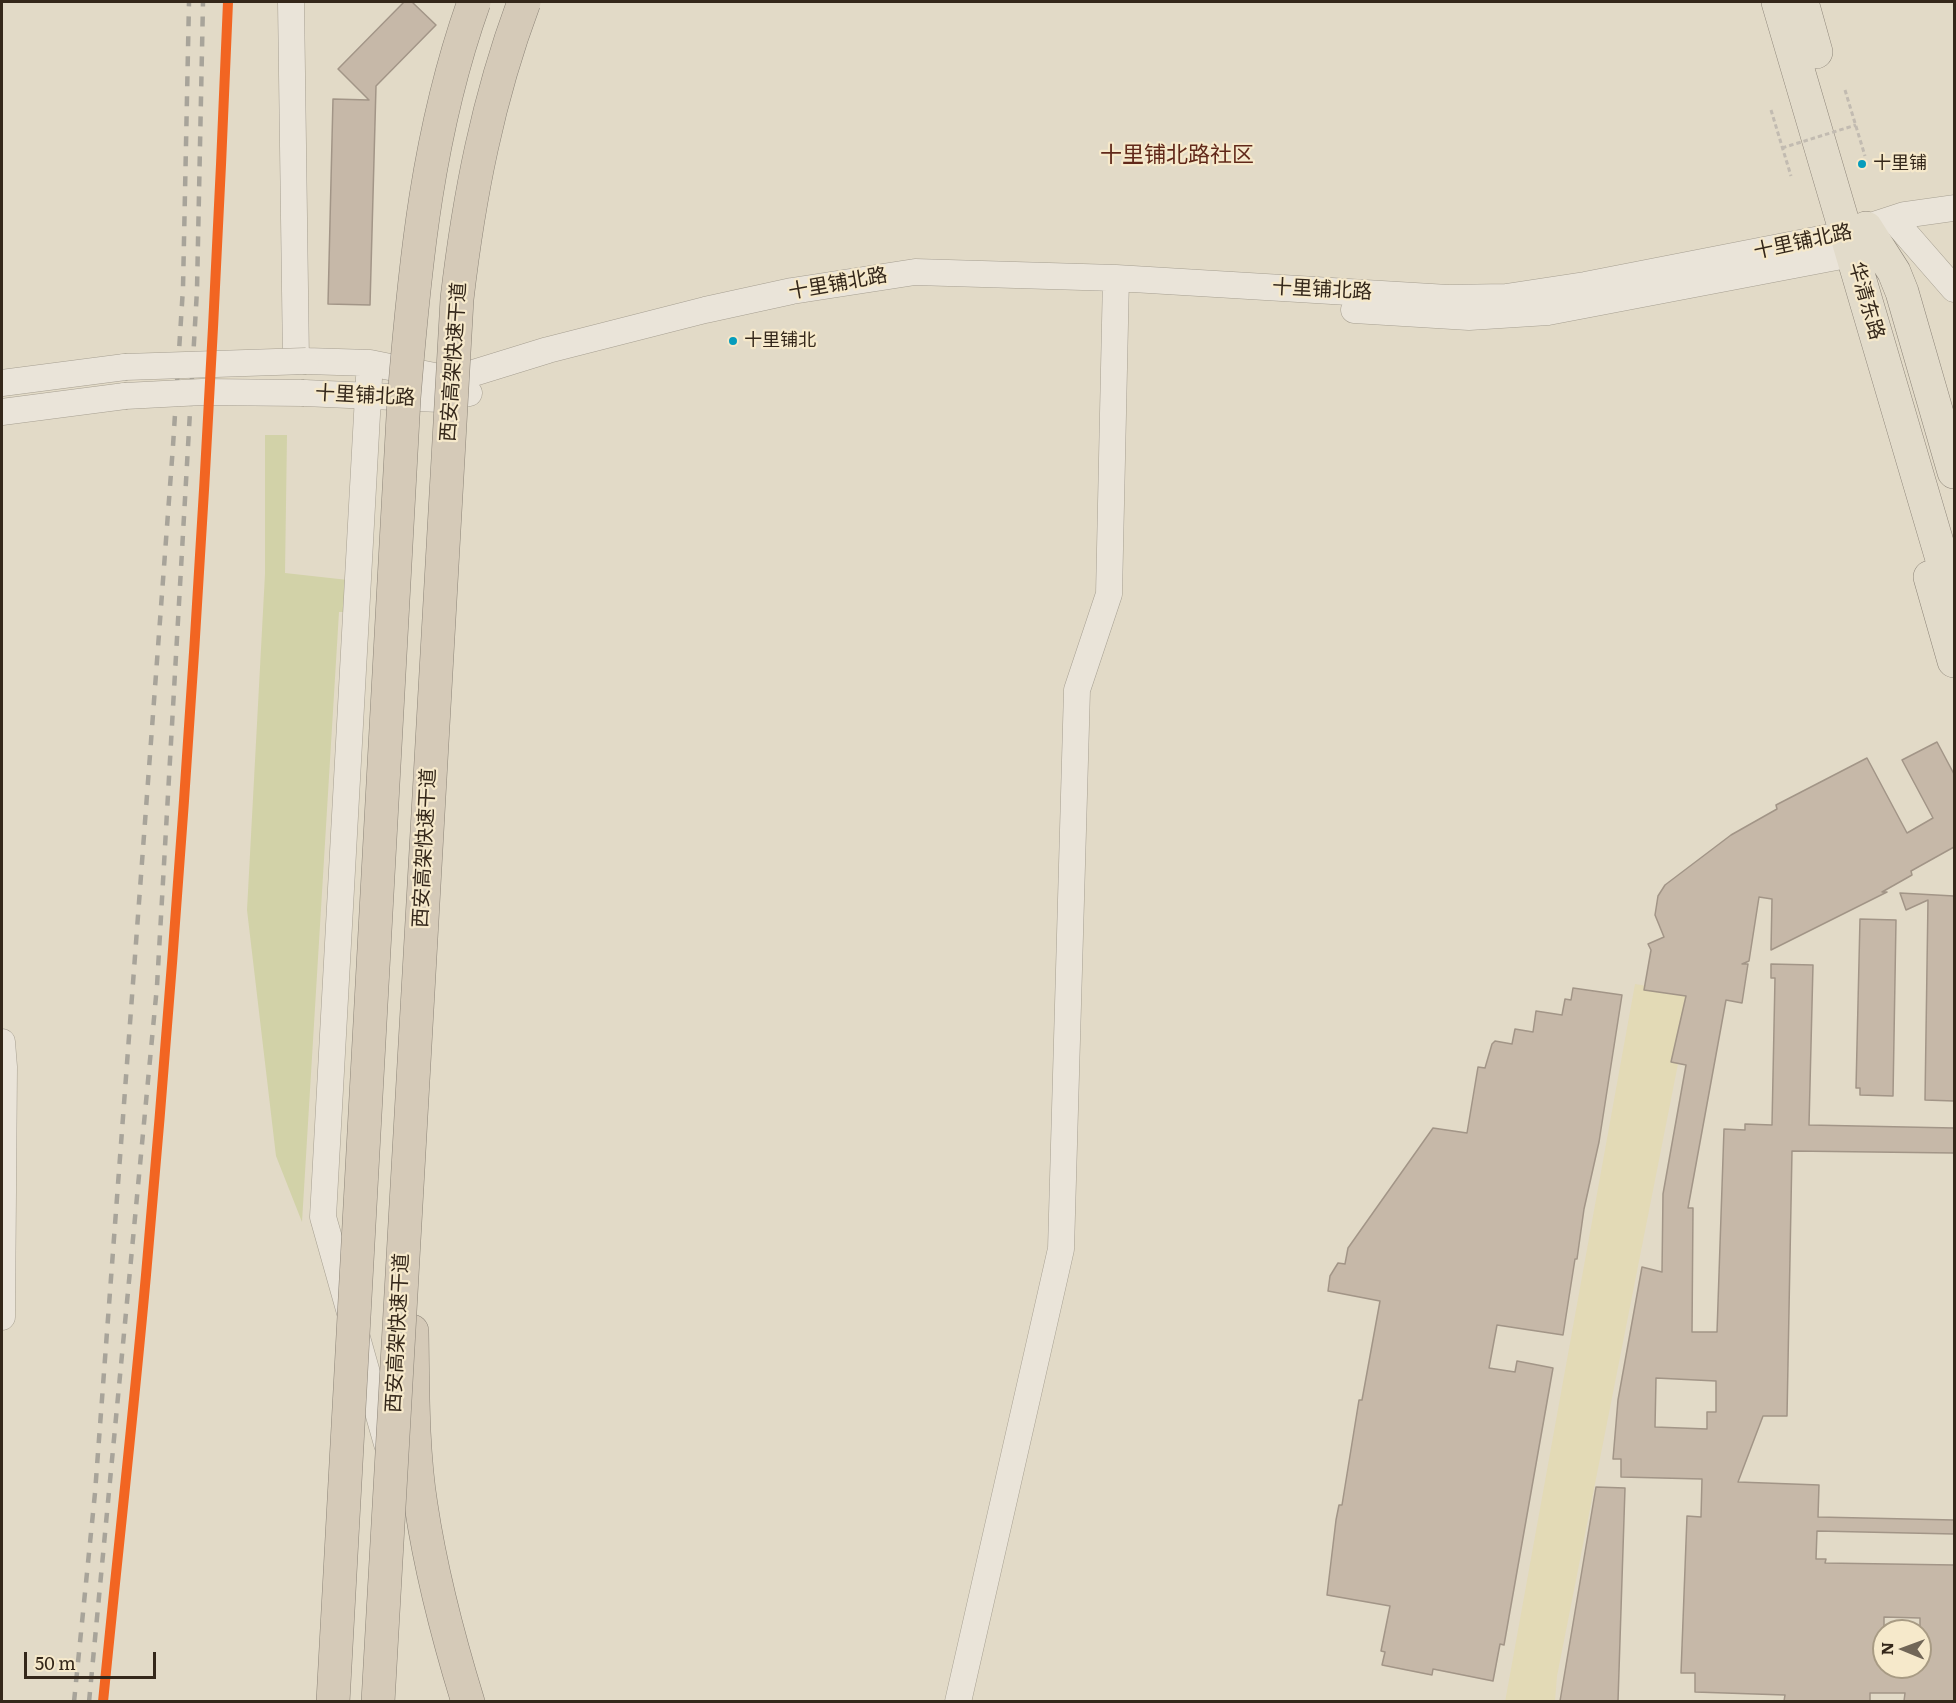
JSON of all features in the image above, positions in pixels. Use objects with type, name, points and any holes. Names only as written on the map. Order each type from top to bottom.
[{"type":"highway","points":[[333,1701],[403,410],[420,227],[435,139],[452,69],[474,2]]},
{"type":"highway","name":"西安高架快速干道","points":[[378,1701],[457,299],[477,157],[500,72],[524,2]]},
{"type":"highway","points":[[408,1165],[414,1411],[421,1503],[435,1583],[468,1701]]},
{"type":"highway","points":[[324,1701],[339,1563]]},
{"type":"main road","points":[[1768,2],[1778,68],[1814,190],[1864,233],[1894,272],[1902,292],[1954,472]]},
{"type":"main road","name":"华清东路","points":[[1778,2],[1864,233],[1870,317],[1954,600]]},
{"type":"main road","name":"华清东路","points":[[1802,2],[1864,233],[1954,536]]},
{"type":"main road","points":[[1870,317],[1870,373],[1954,661]]},
{"type":"street","points":[[291,2],[301,361]]},
{"type":"street","name":"十里铺北路","points":[[2,412],[124,396],[202,392],[304,393],[440,399],[659,337],[809,305],[897,292],[967,286],[1116,286],[1448,298],[1506,297],[1585,285],[1864,233],[1933,209],[1954,208]]},
{"type":"street","points":[[1864,233],[1954,290]]},
{"type":"street","name":"十里铺北路","points":[[2,383],[125,368],[301,361],[370,363],[423,376],[444,378],[467,375],[548,350],[705,310],[792,291],[905,273],[952,271],[1116,286]]},
{"type":"street","points":[[958,1701],[1061,1249],[1077,690],[1109,594],[1116,286]]},
{"type":"street","points":[[370,363],[323,1217],[418,1553]]},
{"type":"street","points":[[2,1042],[4,1067],[2,1317]]},
{"type":"path","points":[[1845,90],[1865,156]]},
{"type":"path","points":[[1771,110],[1791,176]]},
{"type":"path","points":[[1782,148],[1856,125]]},
{"type":"shaded area","points":[[1635,984],[1692,993],[1557,1676],[1555,1701],[1505,1702]]},
{"type":"green space","points":[[265,435],[287,435],[285,573],[348,580],[347,612],[339,612],[302,1222],[276,1156],[247,910],[265,574]]},
{"type":"building","points":[[404,2],[412,2],[436,25],[376,86],[370,305],[328,304],[333,99],[369,100],[338,69]]},
{"type":"building","points":[[1937,742],[1954,774],[1954,847],[1911,871],[1912,875],[1882,892],[1887,892],[1771,950],[1772,899],[1759,897],[1749,961],[1742,964],[1748,964],[1742,1003],[1726,1000],[1688,1208],[1693,1208],[1692,1332],[1717,1332],[1724,1129],[1745,1130],[1745,1124],[1772,1125],[1775,978],[1771,978],[1771,964],[1813,965],[1809,1125],[1954,1128],[1954,1153],[1792,1151],[1787,1416],[1763,1416],[1738,1482],[1819,1485],[1818,1517],[1954,1520],[1954,1534],[1817,1531],[1816,1559],[1826,1559],[1825,1563],[1954,1565],[1954,1701],[1904,1701],[1905,1693],[1870,1693],[1870,1701],[1784,1701],[1785,1695],[1695,1692],[1695,1673],[1681,1673],[1687,1516],[1701,1517],[1702,1479],[1621,1477],[1621,1459],[1613,1459],[1618,1400],[1642,1267],[1662,1272],[1663,1194],[1686,1065],[1671,1062],[1686,996],[1644,990],[1651,950],[1648,944],[1664,937],[1655,915],[1658,896],[1665,885],[1731,835],[1777,809],[1776,805],[1867,758],[1907,833],[1933,818],[1902,760]],"holes":[[[1656,1378],[1716,1381],[1716,1412],[1707,1412],[1707,1429],[1655,1427]]]},
{"type":"building","points":[[1900,893],[1954,896],[1954,1101],[1925,1100],[1928,900],[1906,910]]},
{"type":"building","points":[[1860,919],[1896,920],[1893,1096],[1860,1095],[1860,1088],[1856,1088]]},
{"type":"building","points":[[1573,988],[1622,995],[1599,1142],[1584,1209],[1563,1335],[1497,1325],[1489,1368],[1515,1372],[1517,1361],[1553,1368],[1504,1645],[1500,1644],[1493,1681],[1433,1669],[1432,1675],[1382,1665],[1385,1652],[1381,1651],[1390,1606],[1327,1595],[1336,1520],[1339,1505],[1342,1505],[1359,1400],[1362,1400],[1380,1301],[1328,1291],[1330,1276],[1338,1263],[1345,1264],[1348,1248],[1433,1128],[1467,1133],[1478,1067],[1485,1068],[1492,1044],[1495,1041],[1512,1044],[1515,1029],[1533,1032],[1536,1011],[1562,1015],[1565,999],[1571,1000]]},
{"type":"building","points":[[1596,1487],[1625,1488],[1618,1701],[1560,1701]]},
{"type":"railway","points":[[74,1702],[95,1493],[173,446],[183,288],[189,2]]},
{"type":"railway","points":[[89,1702],[157,986],[197,290],[203,2]]},
{"type":"transit line","points":[[103,1702],[146,1275],[184,798],[205,480],[228,2]]},
{"type":"place","name":"十里铺","points":[[1862,164]]},
{"type":"place","name":"十里铺北","points":[[733,341]]},
{"type":"district","name":"十里铺北路社区","points":[[1177,156]]}]
